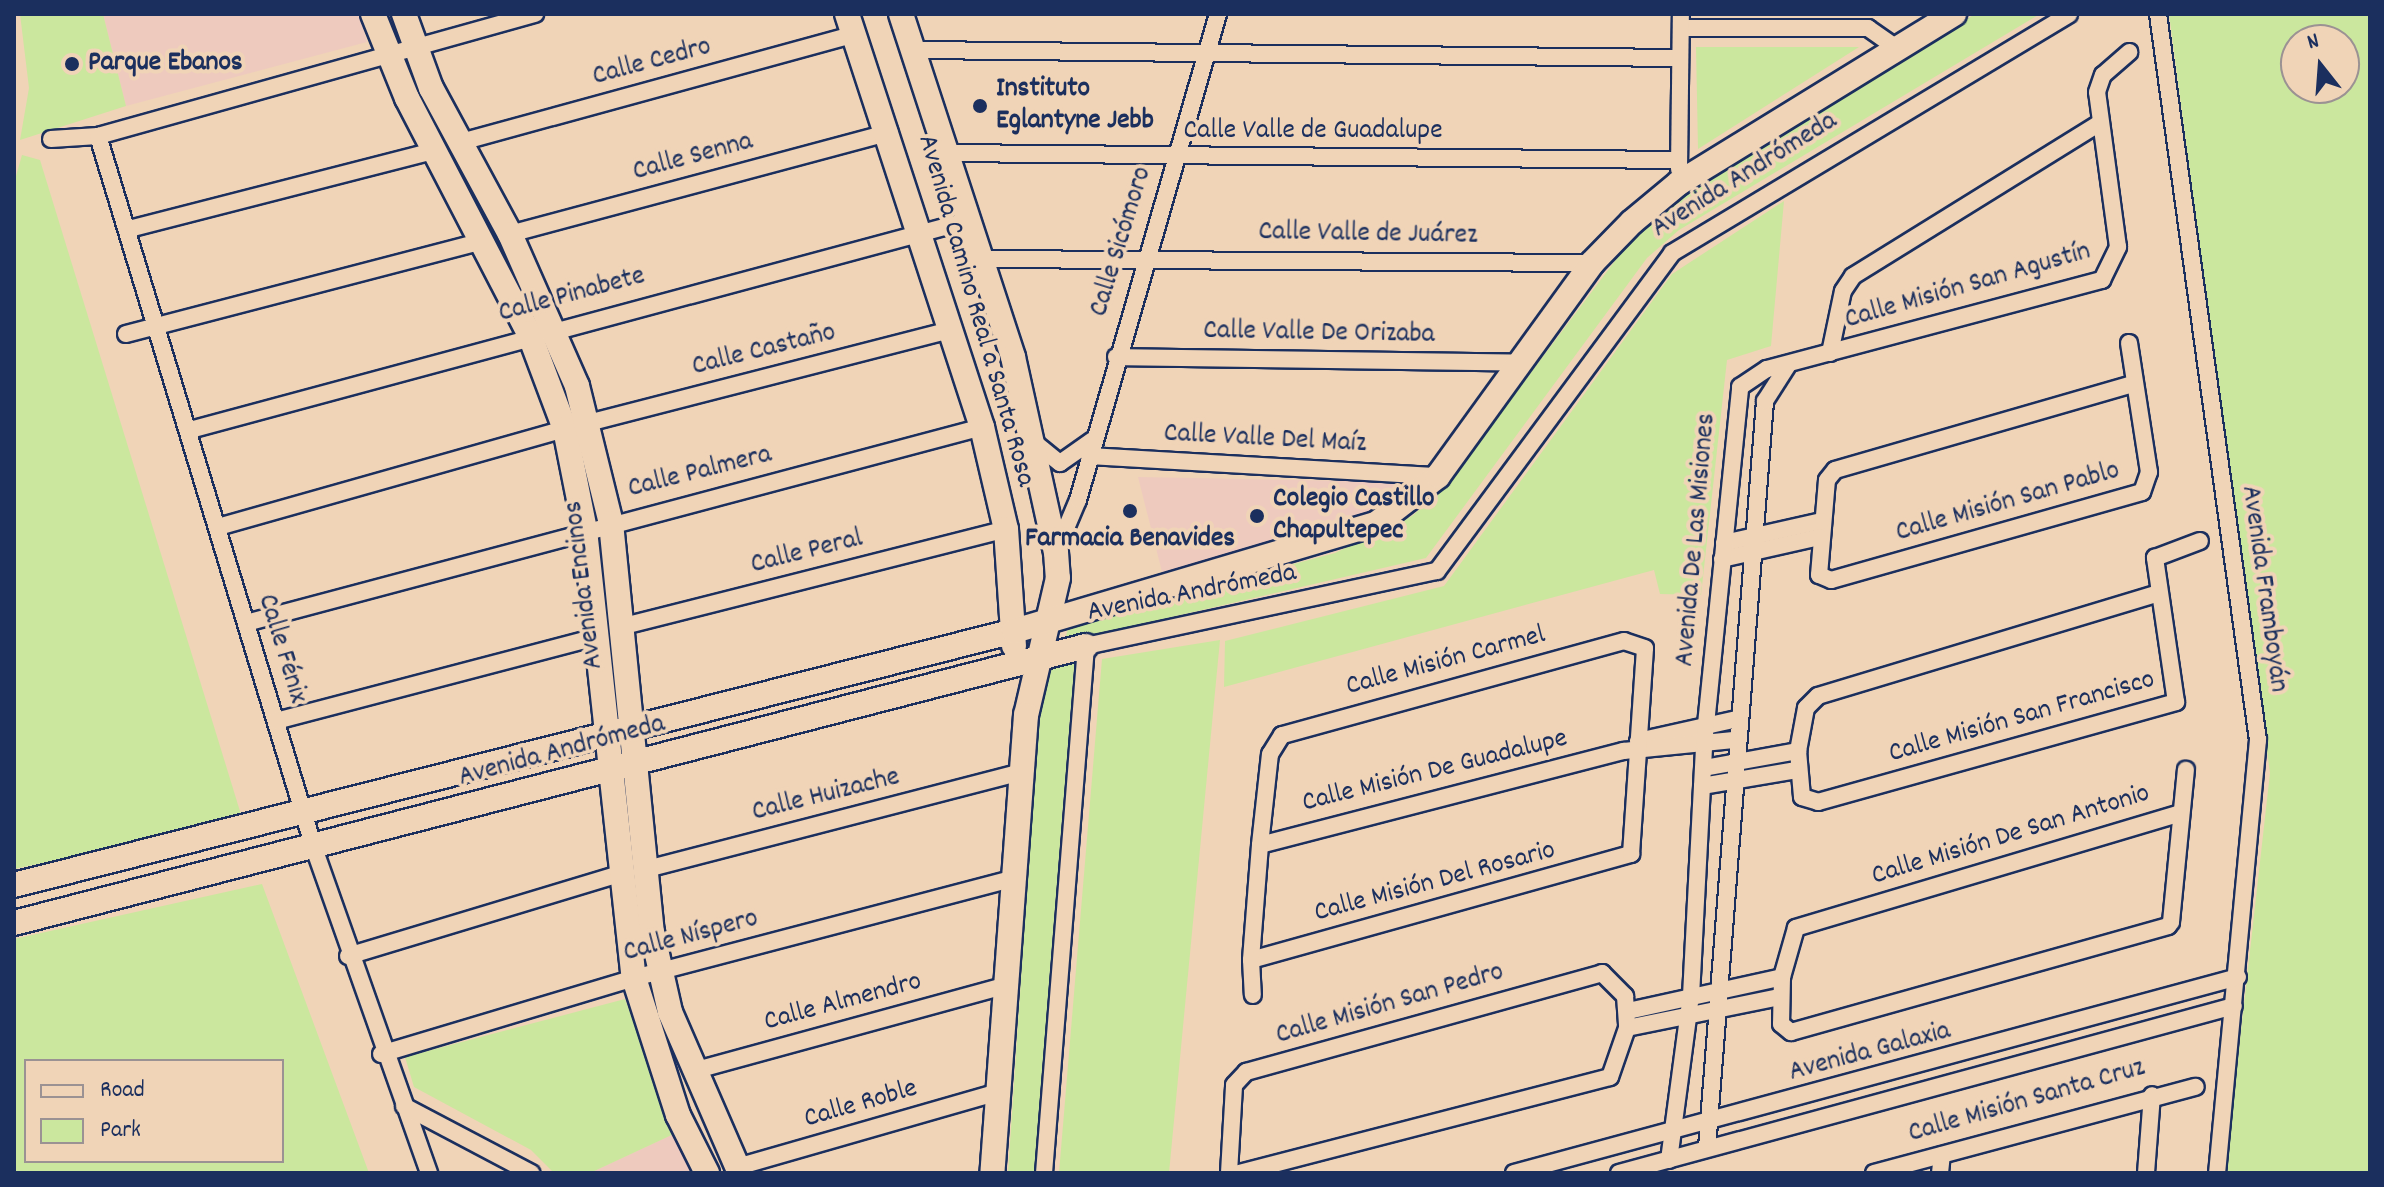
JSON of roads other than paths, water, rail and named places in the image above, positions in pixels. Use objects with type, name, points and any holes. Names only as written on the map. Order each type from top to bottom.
[{"type":"street","name":"Avenida Encinos","points":[[373,14],[388,53],[576,426],[611,523],[634,764],[631,872],[634,978],[678,1115],[707,1173]]},
{"type":"street","name":"Avenida Encinos","points":[[404,14],[415,46],[461,142],[554,326],[576,426],[605,737],[631,872],[693,1071],[738,1170]]},
{"type":"street","points":[[51,139],[98,136],[535,14]]},
{"type":"street","name":"Avenida Camino Real a Santa Rosa","points":[[901,14],[916,50],[984,259],[1035,443],[1056,552],[1058,578],[1048,621],[1025,660]]},
{"type":"street","name":"Calle Sicómoro","points":[[1056,552],[1091,448],[1143,259],[1218,14]]},
{"type":"street","name":"Avenida Andrómeda","points":[[14,885],[304,815],[1014,631],[1342,539],[1376,524],[1438,476],[1592,263],[1679,172],[1954,14]]},
{"type":"street","name":"Avenida Andrómeda","points":[[14,923],[610,771],[1025,660],[1437,571],[1672,253],[2069,14]]},
{"type":"street","name":"Avenida Framboyán","points":[[2158,14],[2258,740],[2238,977],[2217,1173]]},
{"type":"street","points":[[1679,172],[1681,21],[1868,28],[1897,48]]},
{"type":"street","name":"Avenida Camino Real a Santa Rosa","points":[[852,24],[890,132],[982,427],[1006,529],[1014,631],[1025,660]]},
{"type":"street","name":"Calle Cedro","points":[[461,142],[852,24]]},
{"type":"street","points":[[916,50],[1680,58]]},
{"type":"street","name":"Calle Misión San Agustín","points":[[1788,365],[2112,271],[2118,247],[2100,123],[2099,81],[2129,52]]},
{"type":"street","name":"Calle Misión San Agustín","points":[[1830,353],[1843,291],[1853,276],[2100,123]]},
{"type":"street","name":"Calle Senna","points":[[510,234],[890,132]]},
{"type":"street","name":"Calle Fénix","points":[[98,136],[159,325],[348,956],[381,1054],[429,1173]]},
{"type":"street","points":[[129,229],[436,150]]},
{"type":"street","name":"Calle Valle de Guadalupe","points":[[948,153],[1679,172]]},
{"type":"street","name":"Calle Pinabete","points":[[190,430],[554,326],[970,220]]},
{"type":"street","points":[[126,334],[484,241]]},
{"type":"street","name":"Calle Valle de Juárez","points":[[984,259],[1592,263]]},
{"type":"street","name":"Calle Castaño","points":[[218,527],[576,426],[953,329]]},
{"type":"street","name":"Calle Misión San Pablo","points":[[2129,343],[2132,384],[2149,472],[2142,492],[1831,580],[1817,568],[1827,480],[1843,466],[2132,384]]},
{"type":"street","name":"Calle Valle De Orizaba","points":[[1116,357],[1522,363]]},
{"type":"street","name":"Avenida De Las Misiones","points":[[1707,1148],[1750,545],[1765,401],[1788,365]]},
{"type":"street","name":"Avenida De Las Misiones","points":[[1669,1160],[1689,1003],[1704,744],[1740,387],[1788,365]]},
{"type":"street","name":"Calle Palmera","points":[[246,623],[611,523],[982,427]]},
{"type":"street","points":[[1035,443],[1060,463],[1091,448]]},
{"type":"street","name":"Calle Valle Del Maíz","points":[[1091,448],[1438,476]]},
{"type":"street","name":"Calle Peral","points":[[620,627],[1006,529]]},
{"type":"street","points":[[1723,551],[1821,529]]},
{"type":"street","name":"Calle Misión San Francisco","points":[[1797,770],[1802,797],[1818,802],[2173,703],[2155,558],[2200,541]]},
{"type":"street","points":[[1058,578],[1098,607]]},
{"type":"street","points":[[1702,786],[1797,770],[1806,708],[1818,696],[2159,593]]},
{"type":"street","points":[[276,721],[596,637]]},
{"type":"street","name":"Calle Misión Carmel","points":[[1260,845],[1273,744],[1293,730],[1637,642],[1648,658],[1636,746]]},
{"type":"street","points":[[1044,1173],[1086,646]]},
{"type":"street","points":[[992,1173],[1023,772],[1025,660]]},
{"type":"street","name":"Calle Misión De Guadalupe","points":[[1260,845],[1636,746],[1708,724],[1737,719]]},
{"type":"street","name":"Calle Misión De Guadalupe","points":[[1636,746],[1735,740]]},
{"type":"street","name":"Calle Misión Del Rosario","points":[[1251,960],[1631,854],[1636,746]]},
{"type":"street","points":[[1704,768],[1798,751]]},
{"type":"street","points":[[2181,813],[2186,770]]},
{"type":"street","name":"Calle Huizache","points":[[348,956],[631,872],[1023,772]]},
{"type":"street","name":"Calle Misión De San Antonio","points":[[2181,813],[2166,927],[1791,1032],[1781,1024],[1779,997],[1782,977],[1796,928],[2181,813]]},
{"type":"street","points":[[1253,995],[1251,960],[1260,845]]},
{"type":"street","name":"Calle Níspero","points":[[381,1054],[634,978],[1016,878]]},
{"type":"street","name":"Calle Misión San Pedro","points":[[1229,1173],[1234,1085],[1246,1072],[1602,973],[1620,987],[1627,1019]]},
{"type":"street","points":[[1238,1173],[1610,1077],[1627,1019],[1716,998],[1782,977]]},
{"type":"street","name":"Avenida Galaxia","points":[[1514,1173],[1675,1128],[1809,1098],[2238,977]]},
{"type":"street","name":"Calle Almendro","points":[[693,1071],[1007,985]]},
{"type":"street","points":[[1716,998],[1779,997]]},
{"type":"street","name":"Avenida Galaxia","points":[[1619,1173],[2234,1006]]},
{"type":"street","name":"Calle Misión Santa Cruz","points":[[1874,1173],[2152,1095],[2196,1087]]},
{"type":"street","name":"Calle Roble","points":[[738,1170],[999,1092]]},
{"type":"street","points":[[2146,1173],[2152,1095]]},
{"type":"street","points":[[1809,1098],[1811,1121]]},
{"type":"street","points":[[404,1106],[531,1173]]},
{"type":"street","points":[[1940,1173],[1942,1155]]},
{"type":"place","name":"Parque Ebanos","points":[[72,64]]},
{"type":"place","name":"Instituto Eglantyne Jebb","points":[[980,106]]},
{"type":"place","name":"Farmacia Benavides","points":[[1130,511]]},
{"type":"place","name":"Colegio Castillo Chapultepec","points":[[1257,516]]}]
